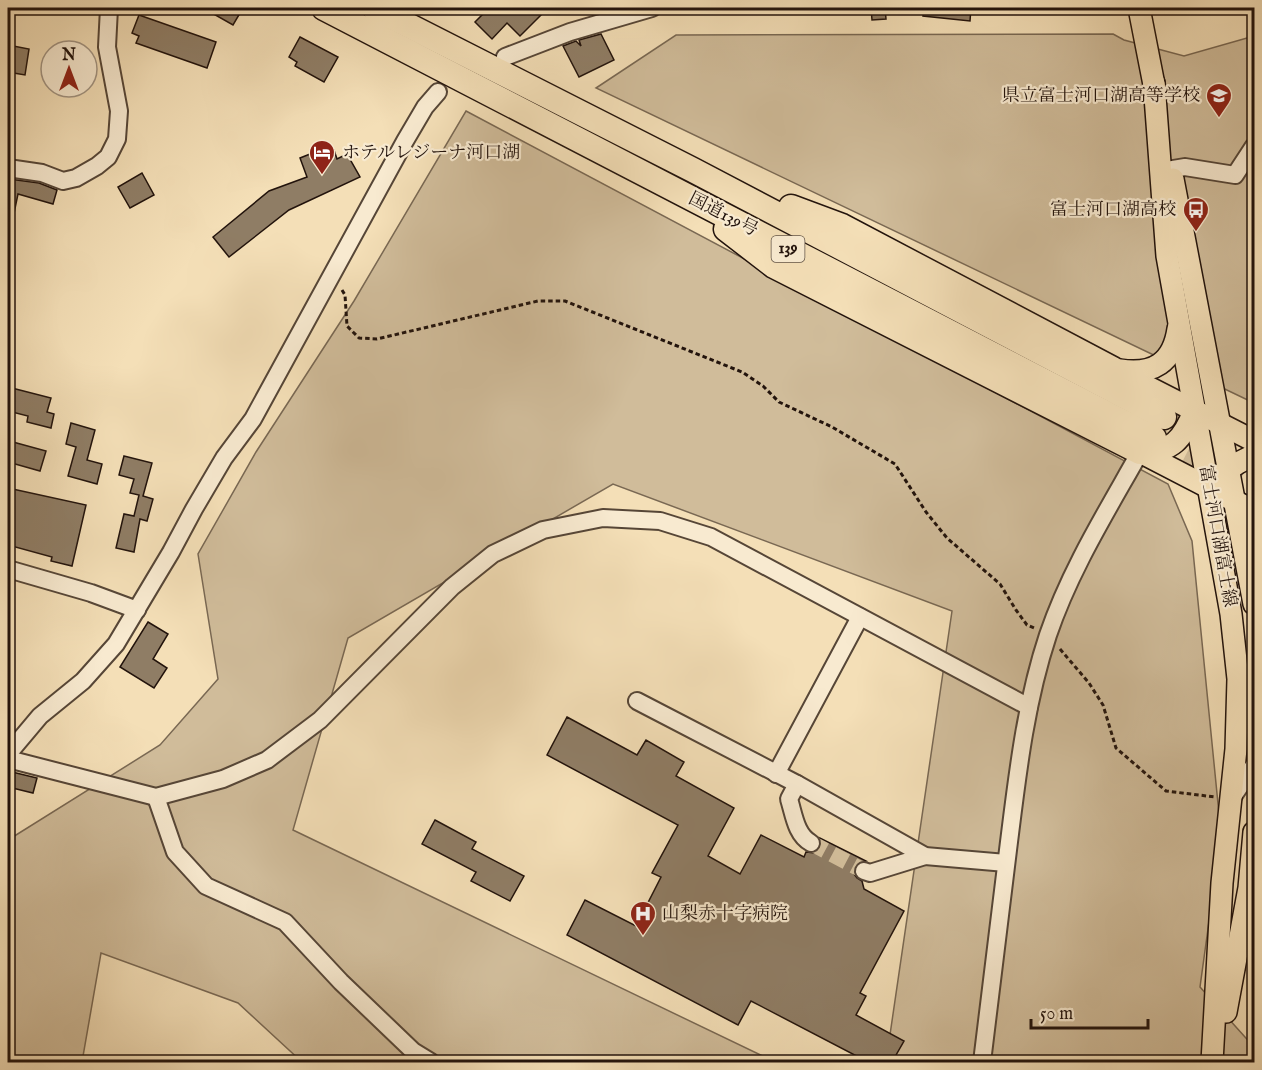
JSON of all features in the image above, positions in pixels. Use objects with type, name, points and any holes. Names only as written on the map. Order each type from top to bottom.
[{"type":"highway","name":"国道139号","points":[[324,8],[680,193],[774,266],[1153,436]]},
{"type":"highway","name":"国道139号","points":[[374,8],[693,170],[1153,436]]},
{"type":"highway","points":[[693,170],[842,226],[1113,369]]},
{"type":"main road","name":"富士河口湖富士線","points":[[1139,8],[1154,83],[1166,170],[1221,424],[1254,599]]},
{"type":"main road","name":"富士河口湖富士線","points":[[1166,170],[1167,256],[1237,659],[1239,711],[1222,884],[1212,1062]]},
{"type":"main road","points":[[1113,369],[1134,372],[1162,363],[1176,343],[1178,324]]},
{"type":"main road","points":[[1113,369],[1254,441]]},
{"type":"main road","points":[[1153,436],[1165,450],[1176,442],[1189,424],[1194,411]]},
{"type":"main road","points":[[1153,436],[1166,457],[1181,456],[1201,448],[1214,436],[1221,424]]},
{"type":"main road","points":[[1153,436],[1207,486],[1254,511]]},
{"type":"main road","points":[[1207,486],[1229,469],[1254,455]]},
{"type":"main road","points":[[1217,1062],[1249,888],[1254,832]]},
{"type":"street","points":[[8,168],[42,173],[63,181],[76,178],[108,157],[117,139],[118,111],[107,47],[109,8]]},
{"type":"street","points":[[506,57],[570,32],[652,8]]},
{"type":"street","points":[[8,754],[40,716],[83,681],[116,644],[224,458],[253,419],[405,141],[425,107],[438,92]]},
{"type":"street","points":[[1166,170],[1185,167],[1235,175],[1254,146]]},
{"type":"street","points":[[982,1062],[1015,794],[1029,707],[1048,636],[1083,554],[1153,436]]},
{"type":"street","points":[[8,759],[156,797],[223,779],[267,760],[320,720],[452,586],[493,554],[543,530],[603,518],[660,521],[711,537],[1029,707]]},
{"type":"street","points":[[8,569],[91,593],[137,610]]},
{"type":"street","points":[[776,774],[860,616]]},
{"type":"street","points":[[637,701],[796,784],[926,856]]},
{"type":"street","points":[[1231,799],[1254,765]]},
{"type":"street","points":[[796,784],[789,800],[800,833],[805,840],[811,843]]},
{"type":"street","points":[[156,797],[175,852],[206,886],[285,922],[341,982],[413,1051],[431,1062]]},
{"type":"street","points":[[864,872],[870,873],[926,856],[1006,863]]},
{"type":"path","points":[[332,276],[340,284],[345,295],[347,326],[359,338],[377,339],[538,301],[565,301],[742,372],[763,386],[779,402],[832,427],[894,464],[926,512],[947,538],[1000,584],[1028,625],[1048,636],[1089,683],[1103,705],[1116,748],[1166,791],[1231,799]]},
{"type":"shaded area","points":[[1113,34],[1124,40],[1184,56],[1254,36],[1254,403],[596,88],[676,35]]},
{"type":"shaded area","points":[[466,111],[1168,484],[1192,541],[1221,834],[1200,987],[1254,1047],[1254,1062],[886,1062],[952,611],[613,484],[348,638],[293,830],[775,1062],[302,1062],[238,1003],[101,953],[82,1062],[8,1062],[8,840],[160,745],[218,679],[198,554],[256,452],[354,301]]},
{"type":"building","points":[[203,8],[243,8],[233,25]]},
{"type":"building","points":[[489,8],[548,8],[520,36],[507,23],[492,39],[475,22]]},
{"type":"building","points":[[871,8],[885,8],[886,19],[872,20]]},
{"type":"building","points":[[924,8],[971,8],[970,21],[923,16]]},
{"type":"building","points":[[139,15],[216,42],[207,68],[136,43],[139,36],[132,33]]},
{"type":"building","points":[[601,34],[614,60],[579,77],[563,46],[576,41],[581,46],[579,40]]},
{"type":"building","points":[[300,37],[338,57],[324,82],[295,66],[297,62],[289,57]]},
{"type":"building","points":[[8,45],[29,49],[25,75],[8,72]]},
{"type":"building","points":[[320,150],[321,155],[334,150],[337,159],[347,154],[360,177],[289,210],[229,257],[213,237],[269,191],[307,177],[300,158]]},
{"type":"building","points":[[142,173],[154,195],[130,208],[118,187]]},
{"type":"building","points":[[9,179],[39,183],[57,190],[53,204],[18,194],[13,218],[8,218]]},
{"type":"building","points":[[8,387],[51,398],[47,412],[54,414],[51,428],[27,422],[28,416],[8,411]]},
{"type":"building","points":[[71,423],[95,430],[87,460],[102,464],[97,484],[68,476],[76,447],[66,444]]},
{"type":"building","points":[[13,442],[46,451],[40,471],[8,462]]},
{"type":"building","points":[[124,456],[152,463],[143,496],[153,499],[147,521],[140,519],[134,552],[116,548],[124,514],[134,516],[139,495],[130,493],[134,479],[119,475]]},
{"type":"building","points":[[8,488],[86,505],[72,566],[51,561],[52,557],[8,545]]},
{"type":"building","points":[[148,622],[168,634],[153,659],[167,668],[154,688],[120,667]]},
{"type":"building","points":[[567,717],[637,755],[646,740],[684,762],[676,776],[734,808],[708,856],[740,874],[761,835],[804,857],[806,852],[815,853],[819,849],[820,838],[866,861],[858,863],[854,868],[854,874],[862,881],[864,889],[904,911],[860,993],[866,996],[856,1015],[904,1041],[892,1062],[868,1062],[751,1001],[738,1025],[567,935],[585,900],[636,926],[661,877],[652,873],[678,825],[547,755]]},
{"type":"building","points":[[8,771],[37,778],[33,793],[8,787]]},
{"type":"building","points":[[435,820],[476,842],[472,849],[524,876],[510,901],[471,881],[476,872],[422,844]]},
{"type":"tunnel","points":[[1154,438],[1254,489]]},
{"type":"tunnel","points":[[811,843],[864,871]]},
{"type":"place","name":"県立富士河口湖高等学校","points":[[1219,119]]},
{"type":"place","name":"ホテルレジーナ河口湖","points":[[322,176]]},
{"type":"place","name":"富士河口湖高校","points":[[1196,233]]},
{"type":"place","name":"山梨赤十字病院","points":[[643,937]]}]
